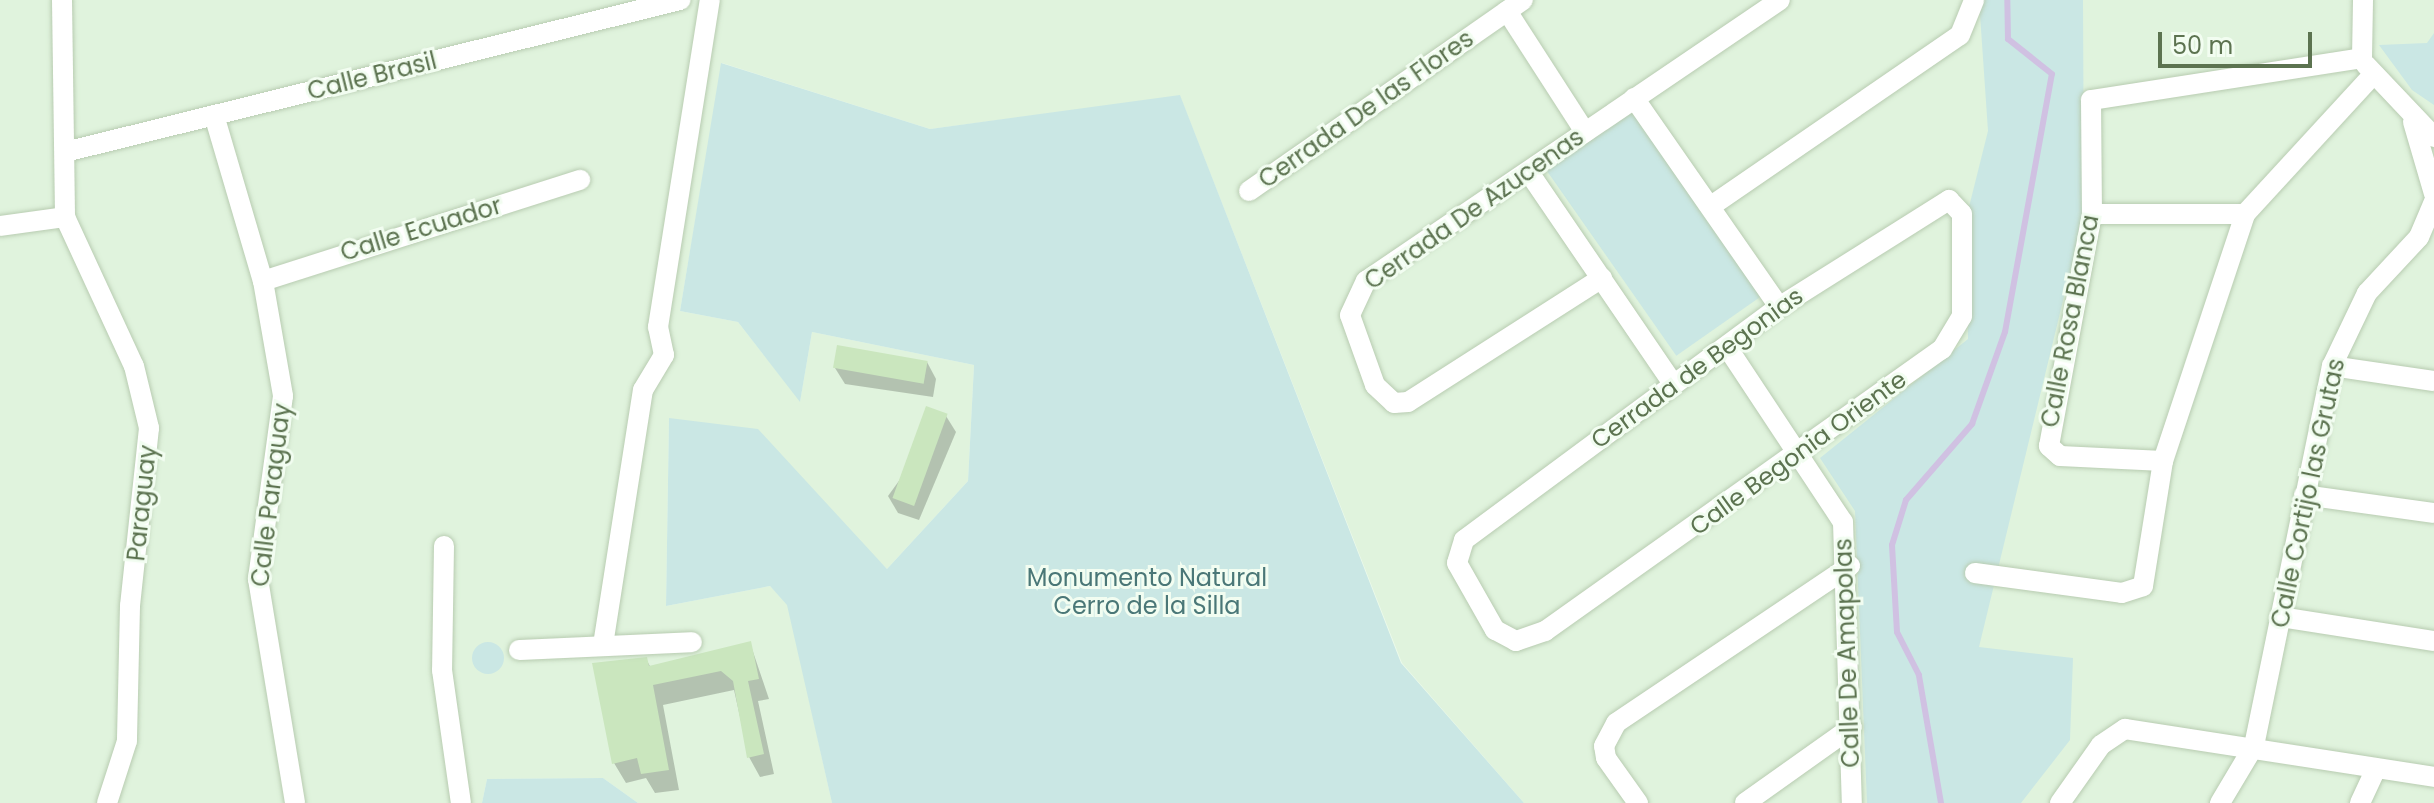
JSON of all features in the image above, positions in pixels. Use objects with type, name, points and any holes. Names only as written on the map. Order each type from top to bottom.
[{"type":"street","points":[[0,226],[65,217],[62,0]]},
{"type":"street","name":"Calle Brasil","points":[[65,152],[680,0]]},
{"type":"street","points":[[603,645],[643,390],[664,355],[658,327],[710,0]]},
{"type":"street","name":"Cerrada De Azucenas","points":[[1602,278],[1422,398],[1394,403],[1375,385],[1350,315],[1356,291],[1780,0]]},
{"type":"street","points":[[1714,204],[1960,35],[1974,0]]},
{"type":"street","points":[[2363,0],[2367,67],[2413,122],[2434,137]]},
{"type":"street","points":[[1515,6],[1585,132]]},
{"type":"street","name":"Cerrada De las Flores","points":[[1249,191],[1515,6]]},
{"type":"street","points":[[1975,573],[2137,591],[2147,579],[2163,461],[2245,214],[2367,67]]},
{"type":"street","name":"Calle Rosa Blanca","points":[[2163,461],[2060,456],[2049,446],[2092,214],[2089,105],[2099,94],[2367,67]]},
{"type":"street","points":[[1634,98],[1714,204],[1779,307]]},
{"type":"street","name":"Calle Paraguay","points":[[214,115],[263,281],[283,396],[258,579],[295,803]]},
{"type":"street","points":[[2413,122],[2434,194]]},
{"type":"street","points":[[1530,174],[1673,384]]},
{"type":"street","name":"Calle Ecuador","points":[[263,281],[580,180]]},
{"type":"street","name":"Cerrada de Begonias","points":[[1516,641],[1495,630],[1462,576],[1457,551],[1673,384],[1779,307],[1949,200]]},
{"type":"street","name":"Calle Begonia Oriente","points":[[1516,641],[1545,631],[1802,453],[1942,349],[1959,327],[1962,214],[1949,200]]},
{"type":"street","name":"Calle Cortijo las Grutas","points":[[2220,803],[2254,746],[2332,366],[2367,293],[2426,238],[2434,202]]},
{"type":"street","points":[[2092,214],[2245,214]]},
{"type":"street","name":"Paraguay","points":[[65,217],[134,366],[149,428],[130,606],[127,741],[107,803]]},
{"type":"street","name":"Calle De Amapolas","points":[[1727,347],[1802,453],[1843,522],[1850,566],[1852,803]]},
{"type":"street","points":[[2332,366],[2434,381]]},
{"type":"street","points":[[2304,495],[2434,513]]},
{"type":"street","points":[[444,546],[442,670],[461,803]]},
{"type":"street","points":[[1638,803],[1606,758],[1604,746],[1616,723],[1850,566]]},
{"type":"street","points":[[2280,617],[2434,641]]},
{"type":"street","points":[[519,650],[692,642]]},
{"type":"street","points":[[1745,803],[1852,727]]},
{"type":"street","points":[[2060,803],[2112,734],[2140,729],[2434,777]]},
{"type":"street","points":[[2360,803],[2376,768]]},
{"type":"shaded area","points":[[0,0],[2434,0],[2434,803],[1524,803],[1402,663],[1180,96],[930,129],[722,63],[680,311],[738,322],[800,401],[812,332],[974,365],[968,481],[887,569],[822,504],[669,418],[666,606],[770,586],[788,605],[832,803],[638,803],[603,778],[487,779],[482,803],[0,803]]},
{"type":"green space","points":[[1979,0],[2083,0],[2084,214],[1979,647],[2073,658],[2070,740],[2021,803],[1867,803],[1855,511],[1820,458],[1968,339],[1966,219],[1988,131]]},
{"type":"green space","points":[[2434,33],[2434,105],[2412,90],[2379,45],[2427,43]]},
{"type":"green space","name":"Monumento Natural Cerro de la Silla","points":[[721,63],[930,129],[1180,95],[1401,663],[1524,803],[832,803],[787,605],[770,586],[666,606],[669,418],[758,429],[887,569],[968,481],[974,365],[812,332],[800,402],[738,322],[680,311]]},
{"type":"green space","points":[[1634,107],[1765,294],[1676,356],[1546,169]]},
{"type":"green space","points":[[488,642],[500,646],[504,658],[500,670],[488,674],[476,670],[472,658],[476,646]]},
{"type":"green space","points":[[603,778],[638,803],[482,803],[487,779]]},
{"type":"building","points":[[837,345],[928,361],[924,384],[833,368]]},
{"type":"building","points":[[926,406],[948,414],[914,506],[892,498]]},
{"type":"building","points":[[751,641],[759,679],[748,681],[764,754],[747,758],[733,681],[721,671],[653,685],[669,770],[641,774],[637,758],[612,764],[592,663],[647,657],[649,666]]},
{"type":"waterway","points":[[1941,803],[1919,675],[1897,632],[1892,545],[1906,500],[1972,424],[2005,332],[2052,74],[2008,39],[2007,0]]}]
